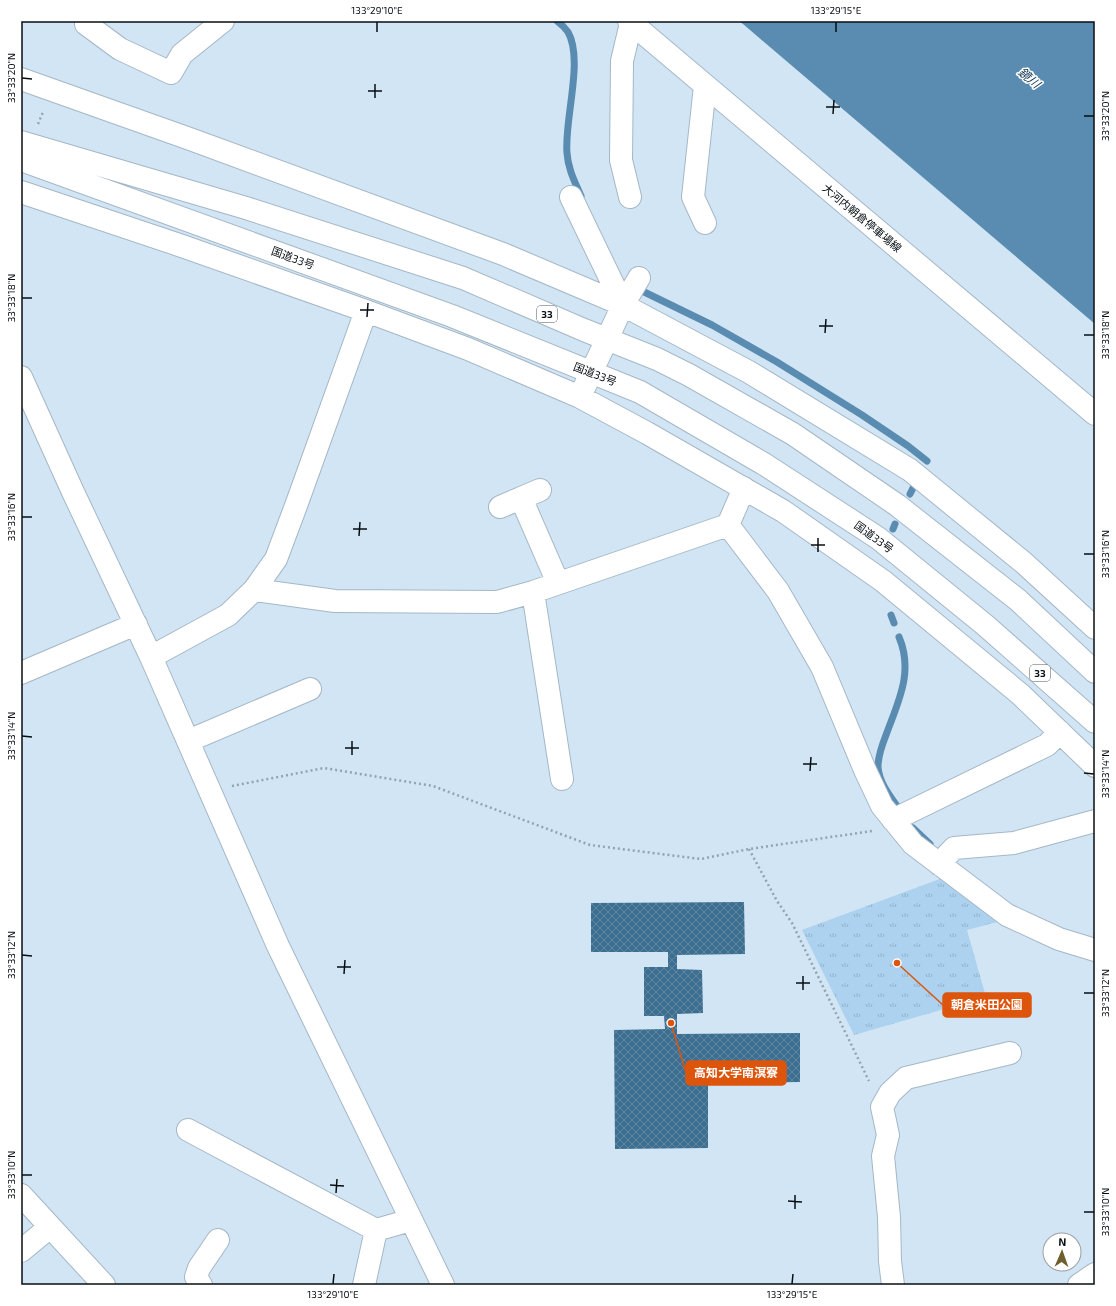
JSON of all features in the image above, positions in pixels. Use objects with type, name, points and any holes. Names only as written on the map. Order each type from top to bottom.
[{"type":"main road","points":[[86,24],[120,48],[171,73],[182,54],[223,21]]},
{"type":"main road","points":[[630,22],[622,61],[621,160],[630,197]]},
{"type":"main road","name":"大河内朝倉停車場線","points":[[630,22],[1095,414]]},
{"type":"main road","points":[[21,79],[503,254],[622,305],[749,372],[910,470],[1024,563],[1095,628]]},
{"type":"main road","points":[[705,86],[693,197],[705,223]]},
{"type":"main road","name":"33","points":[[21,142],[246,208],[463,278],[657,359],[793,434],[897,506],[1018,600],[1095,672]]},
{"type":"main road","name":"国道33号","points":[[21,160],[452,316],[640,392],[764,464],[878,538],[985,625],[1095,722]]},
{"type":"main road","points":[[21,192],[182,246],[366,311],[468,349],[580,396],[783,511],[883,581],[1020,694],[1095,766]]},
{"type":"main road","points":[[571,197],[622,305]]},
{"type":"main road","points":[[580,396],[622,305],[639,278]]},
{"type":"main road","points":[[151,657],[228,615],[254,590],[276,559],[306,481],[366,311]]},
{"type":"main road","points":[[21,377],[73,492],[151,657],[278,946],[443,1285]]},
{"type":"main road","points":[[254,590],[335,601],[496,602],[533,592],[728,525],[744,488]]},
{"type":"main road","points":[[500,507],[531,494],[558,583]]},
{"type":"main road","points":[[728,525],[778,591],[822,667],[865,770],[882,806],[900,820],[913,844],[944,858],[1007,915],[1053,936],[1095,950]]},
{"type":"main road","points":[[533,592],[562,779]]},
{"type":"main road","points":[[21,673],[136,624]]},
{"type":"main road","points":[[188,741],[310,689]]},
{"type":"main road","points":[[900,820],[1047,745],[1060,732]]},
{"type":"main road","points":[[944,858],[954,848],[1014,843],[1095,821]]},
{"type":"main road","points":[[893,1285],[890,1261],[889,1217],[883,1156],[888,1135],[882,1107],[890,1093],[906,1078],[1010,1053]]},
{"type":"main road","points":[[188,1130],[376,1230],[411,1220]]},
{"type":"main road","points":[[21,1195],[104,1285]]},
{"type":"main road","points":[[21,1251],[50,1226]]},
{"type":"main road","points":[[364,1285],[376,1230]]},
{"type":"main road","points":[[201,1285],[196,1277],[199,1268],[218,1240]]},
{"type":"main road","points":[[1079,1285],[1095,1274]]},
{"type":"path","points":[[210,791],[324,768],[433,786],[590,845],[701,859],[900,820]]},
{"type":"path","points":[[749,849],[777,902],[792,923],[882,1107]]},
{"type":"green space","points":[[945,877],[1001,921],[967,930],[986,997],[854,1035],[802,930]]},
{"type":"water","name":"鏡川","points":[[739,21],[1095,21],[1095,324],[743,24]]},
{"type":"building","points":[[744,902],[745,954],[677,955],[677,969],[702,970],[703,1013],[677,1014],[677,1034],[800,1033],[800,1082],[708,1083],[708,1148],[615,1149],[614,1030],[665,1029],[664,1016],[644,1016],[644,967],[668,967],[668,952],[591,952],[591,903]]},
{"type":"waterway","points":[[557,21],[568,32],[574,58],[567,153],[570,170],[581,196]]},
{"type":"waterway","points":[[636,288],[712,325],[777,362],[862,415],[908,446],[927,461]]},
{"type":"waterway","points":[[910,494],[913,488]]},
{"type":"waterway","points":[[893,529],[895,524]]},
{"type":"waterway","points":[[891,615],[894,623]]},
{"type":"waterway","points":[[899,637],[905,662],[905,675],[903,687],[880,751],[878,767],[884,786],[902,813]]},
{"type":"waterway","points":[[913,828],[930,844]]},
{"type":"place","name":"朝倉米田公園","points":[[897,963]]},
{"type":"place","name":"高知大学南溟寮","points":[[671,1023]]}]
